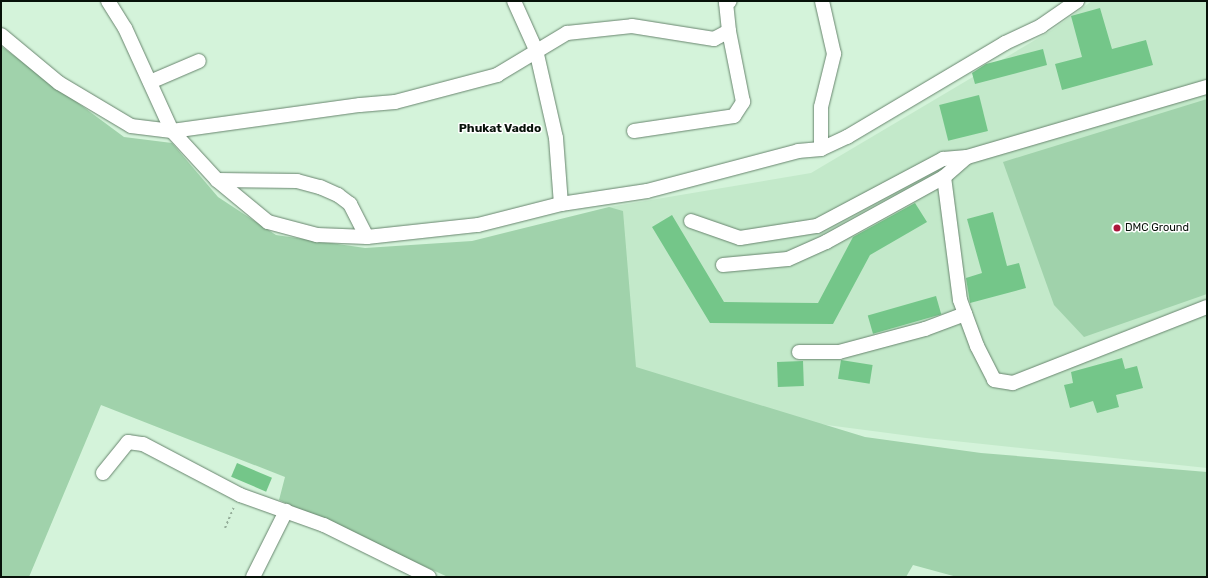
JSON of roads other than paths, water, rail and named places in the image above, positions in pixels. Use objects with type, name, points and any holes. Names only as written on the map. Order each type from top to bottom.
[{"type":"street","points":[[108,1],[125,28],[172,131],[217,180],[268,222],[318,235],[367,237],[478,225],[561,204],[647,191],[798,152],[821,149],[847,137],[1005,44],[1041,26],[1077,1]]},
{"type":"street","points":[[514,1],[536,50],[556,138],[561,204]]},
{"type":"street","points":[[821,149],[821,107],[834,54],[822,1]]},
{"type":"street","points":[[634,131],[734,116],[743,102],[729,31],[728,2]]},
{"type":"street","points":[[1,35],[58,83],[131,126],[172,131],[360,105],[395,102],[497,75],[536,50],[567,33],[632,26],[714,39],[729,31]]},
{"type":"street","points":[[150,82],[199,61]]},
{"type":"street","points":[[690,220],[740,238],[817,226],[943,159],[967,157],[1207,86]]},
{"type":"street","points":[[723,265],[788,259],[826,242],[944,177],[967,157]]},
{"type":"street","points":[[944,177],[960,300],[994,380],[1013,383],[1207,307]]},
{"type":"street","points":[[217,180],[297,181],[320,187],[338,195],[350,204],[367,237]]},
{"type":"street","points":[[799,352],[839,352],[925,329],[965,314]]},
{"type":"street","points":[[103,472],[128,442],[143,444],[240,495],[324,525],[429,577]]},
{"type":"street","points":[[253,577],[286,511]]},
{"type":"place","name":"DMC Ground","points":[[1117,228]]},
{"type":"district","name":"Phukat Vaddo","points":[[500,129]]}]
